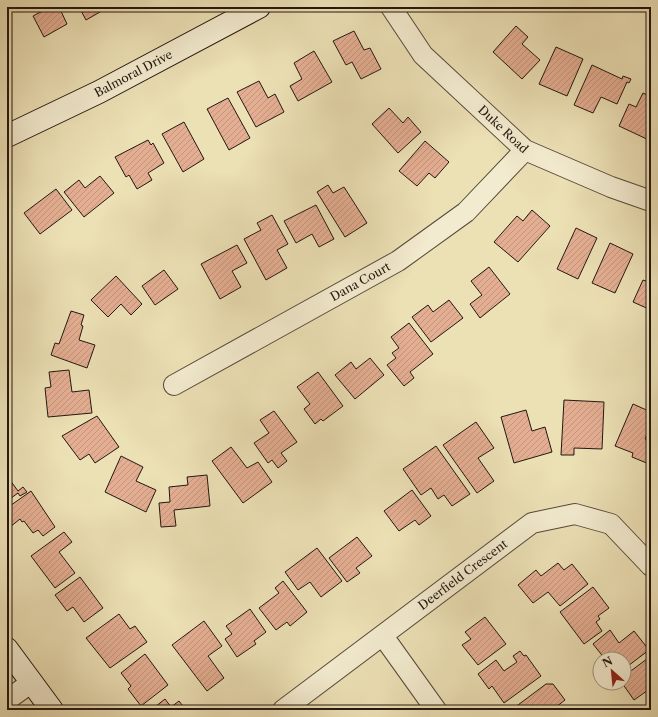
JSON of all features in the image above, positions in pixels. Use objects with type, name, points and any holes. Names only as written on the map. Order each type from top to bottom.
[{"type":"street","name":"Balmoral Drive","points":[[7,136],[99,92],[259,7]]},
{"type":"street","name":"Duke Road","points":[[391,7],[423,55],[525,150],[611,187],[651,201]]},
{"type":"street","name":"Dana Court","points":[[174,385],[398,261],[466,212],[525,150]]},
{"type":"street","name":"Deerfield Crescent","points":[[283,710],[532,523],[575,514],[611,524],[651,566]]},
{"type":"street","points":[[382,636],[436,710]]},
{"type":"street","points":[[7,649],[52,710]]},
{"type":"street","points":[[7,700],[32,682]]},
{"type":"building","points":[[50,7],[59,7],[67,24],[44,37],[33,16]]},
{"type":"building","points":[[79,7],[106,7],[107,8],[86,20]]},
{"type":"building","points":[[516,26],[528,37],[522,44],[540,60],[522,79],[493,52]]},
{"type":"building","points":[[354,31],[364,50],[370,48],[381,69],[361,79],[352,62],[346,65],[333,41]]},
{"type":"building","points":[[556,47],[583,59],[567,96],[539,84]]},
{"type":"building","points":[[314,51],[332,82],[298,101],[290,86],[302,79],[294,63]]},
{"type":"building","points":[[592,65],[622,79],[623,76],[631,79],[629,83],[627,82],[617,104],[601,97],[593,113],[574,105]]},
{"type":"building","points":[[259,81],[268,98],[275,94],[284,112],[256,127],[237,92]]},
{"type":"building","points":[[643,93],[651,97],[651,141],[619,126],[629,104],[636,107]]},
{"type":"building","points":[[228,98],[250,138],[229,150],[207,109]]},
{"type":"building","points":[[389,108],[403,123],[408,117],[421,132],[398,153],[372,124]]},
{"type":"building","points":[[184,122],[204,159],[183,172],[162,134]]},
{"type":"building","points":[[148,140],[151,145],[153,143],[164,163],[148,173],[152,180],[137,189],[129,175],[126,177],[115,157]]},
{"type":"building","points":[[425,141],[449,162],[435,178],[429,173],[417,186],[399,171]]},
{"type":"building","points":[[100,176],[114,193],[84,217],[64,192],[79,180],[85,188]]},
{"type":"building","points":[[328,185],[333,193],[344,187],[367,223],[345,237],[317,192]]},
{"type":"building","points":[[56,189],[72,210],[40,234],[24,213]]},
{"type":"building","points":[[316,205],[334,239],[319,247],[312,234],[296,243],[284,221]]},
{"type":"building","points":[[532,210],[550,226],[518,262],[494,242],[517,216],[523,221]]},
{"type":"building","points":[[272,215],[288,244],[277,250],[287,268],[266,280],[244,239],[261,230],[257,223]]},
{"type":"building","points":[[576,228],[597,238],[578,279],[557,269]]},
{"type":"building","points":[[610,243],[633,254],[615,293],[592,283]]},
{"type":"building","points":[[237,245],[247,263],[232,271],[241,287],[220,299],[201,264]]},
{"type":"building","points":[[489,267],[510,294],[480,318],[470,304],[482,295],[471,281]]},
{"type":"building","points":[[164,270],[178,289],[155,305],[142,286]]},
{"type":"building","points":[[116,276],[142,304],[131,315],[121,304],[108,317],[91,300]]},
{"type":"building","points":[[643,280],[651,283],[651,310],[633,302]]},
{"type":"building","points":[[449,300],[463,318],[431,342],[412,317],[428,305],[433,312]]},
{"type":"building","points":[[71,311],[84,315],[79,340],[95,345],[87,368],[51,355],[55,343],[59,344]]},
{"type":"building","points":[[409,323],[433,354],[410,372],[414,378],[404,386],[387,365],[396,358],[392,353],[399,348],[391,337]]},
{"type":"building","points":[[370,358],[384,375],[355,399],[335,375],[351,362],[356,369]]},
{"type":"building","points":[[69,370],[72,392],[89,390],[92,413],[48,417],[45,388],[51,387],[49,372]]},
{"type":"building","points":[[318,372],[343,406],[323,421],[321,419],[315,424],[304,409],[310,404],[297,387]]},
{"type":"building","points":[[564,400],[604,402],[602,449],[574,448],[574,455],[561,455]]},
{"type":"building","points":[[633,404],[651,412],[651,425],[645,439],[651,441],[651,458],[649,464],[632,457],[633,453],[615,446]]},
{"type":"building","points":[[526,410],[532,431],[545,427],[552,452],[514,463],[501,417]]},
{"type":"building","points":[[274,411],[297,442],[281,453],[287,461],[278,468],[272,460],[268,463],[254,443],[269,433],[260,420]]},
{"type":"building","points":[[97,416],[119,447],[95,463],[89,454],[80,460],[62,436]]},
{"type":"building","points":[[476,422],[494,448],[478,458],[494,481],[477,493],[443,445]]},
{"type":"building","points":[[436,446],[470,494],[452,506],[444,495],[438,499],[431,488],[421,495],[403,469]]},
{"type":"building","points":[[231,447],[247,468],[258,462],[272,482],[243,503],[212,461]]},
{"type":"building","points":[[121,456],[143,467],[136,481],[156,490],[146,512],[105,492]]},
{"type":"building","points":[[207,475],[210,506],[174,510],[176,526],[161,527],[159,503],[170,502],[169,487],[188,485],[187,477]]},
{"type":"building","points":[[7,476],[18,491],[23,487],[27,492],[20,496],[18,493],[7,501]]},
{"type":"building","points":[[412,490],[431,516],[419,525],[415,520],[399,531],[384,511]]},
{"type":"building","points":[[31,491],[55,527],[43,536],[38,530],[33,533],[24,521],[22,522],[20,519],[10,527],[7,523],[7,508]]},
{"type":"building","points":[[64,532],[72,542],[59,552],[75,573],[55,588],[31,556]]},
{"type":"building","points":[[357,537],[372,556],[356,568],[360,573],[347,582],[329,558]]},
{"type":"building","points":[[317,548],[342,581],[321,597],[310,582],[298,590],[285,572]]},
{"type":"building","points":[[558,563],[564,570],[572,564],[588,584],[560,606],[548,592],[533,603],[518,585],[536,570],[541,576]]},
{"type":"building","points":[[80,577],[103,608],[84,622],[73,607],[67,611],[55,595]]},
{"type":"building","points":[[283,581],[307,612],[290,626],[287,622],[276,630],[259,608],[279,593],[275,588]]},
{"type":"building","points":[[593,587],[609,608],[598,616],[600,619],[596,622],[602,631],[584,644],[560,612]]},
{"type":"building","points":[[250,609],[266,632],[254,641],[256,644],[237,657],[225,639],[232,634],[226,626]]},
{"type":"building","points":[[119,614],[130,629],[135,626],[147,642],[110,668],[86,638]]},
{"type":"building","points":[[485,617],[506,644],[478,665],[462,645],[471,639],[465,632]]},
{"type":"building","points":[[204,621],[222,646],[208,656],[224,678],[207,691],[172,645]]},
{"type":"building","points":[[610,630],[619,643],[634,631],[649,650],[632,663],[632,651],[599,651],[593,644]]},
{"type":"building","points":[[520,651],[524,656],[526,655],[541,676],[504,703],[492,686],[489,689],[478,674],[496,660],[504,671],[517,662],[513,656]]},
{"type":"building","points":[[145,654],[168,685],[141,706],[128,689],[131,686],[121,673]]},
{"type":"building","points":[[651,656],[651,688],[634,700],[628,691],[632,691],[632,670]]},
{"type":"building","points":[[546,684],[553,684],[565,700],[552,710],[516,710],[514,708]]},
{"type":"building","points":[[165,699],[171,707],[179,701],[186,710],[151,710]]}]
